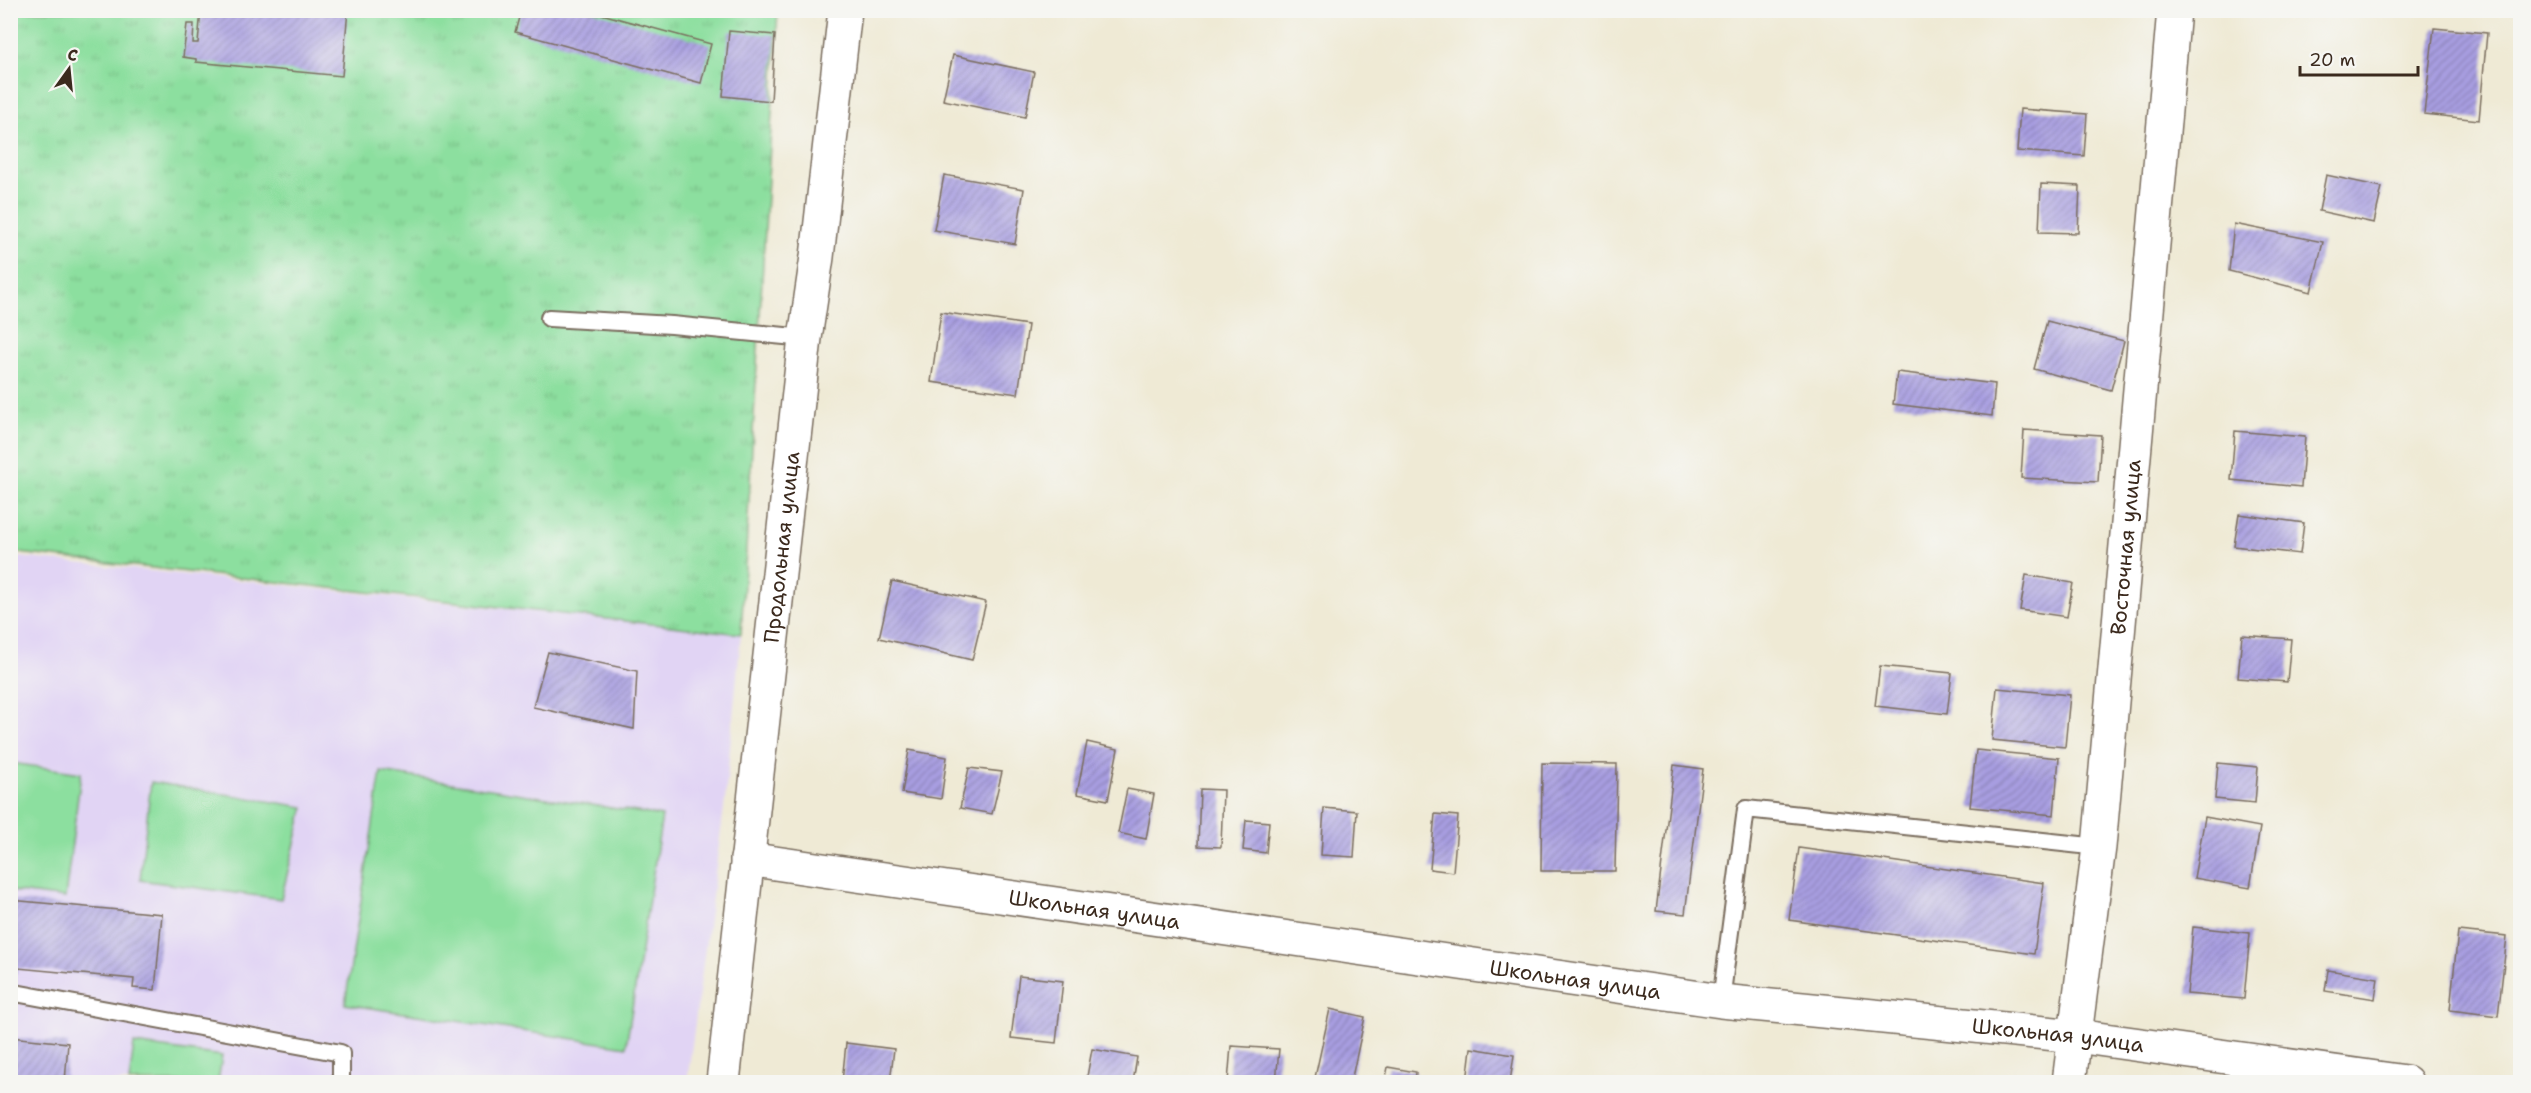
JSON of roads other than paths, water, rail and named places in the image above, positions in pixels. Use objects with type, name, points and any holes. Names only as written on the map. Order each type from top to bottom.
[{"type":"street","name":"Продольная улица","points":[[723,1083],[805,338],[818,257],[844,10]]},
{"type":"street","name":"Восточная улица","points":[[2069,1083],[2099,847],[2174,10]]},
{"type":"street","name":"Школьная улица","points":[[747,859],[1721,1001],[2076,1036],[2406,1083]]},
{"type":"lane","points":[[549,318],[672,325],[805,338]]},
{"type":"lane","points":[[1721,1001],[1746,810],[2099,847]]},
{"type":"lane","points":[[10,992],[341,1053],[341,1083]]}]
